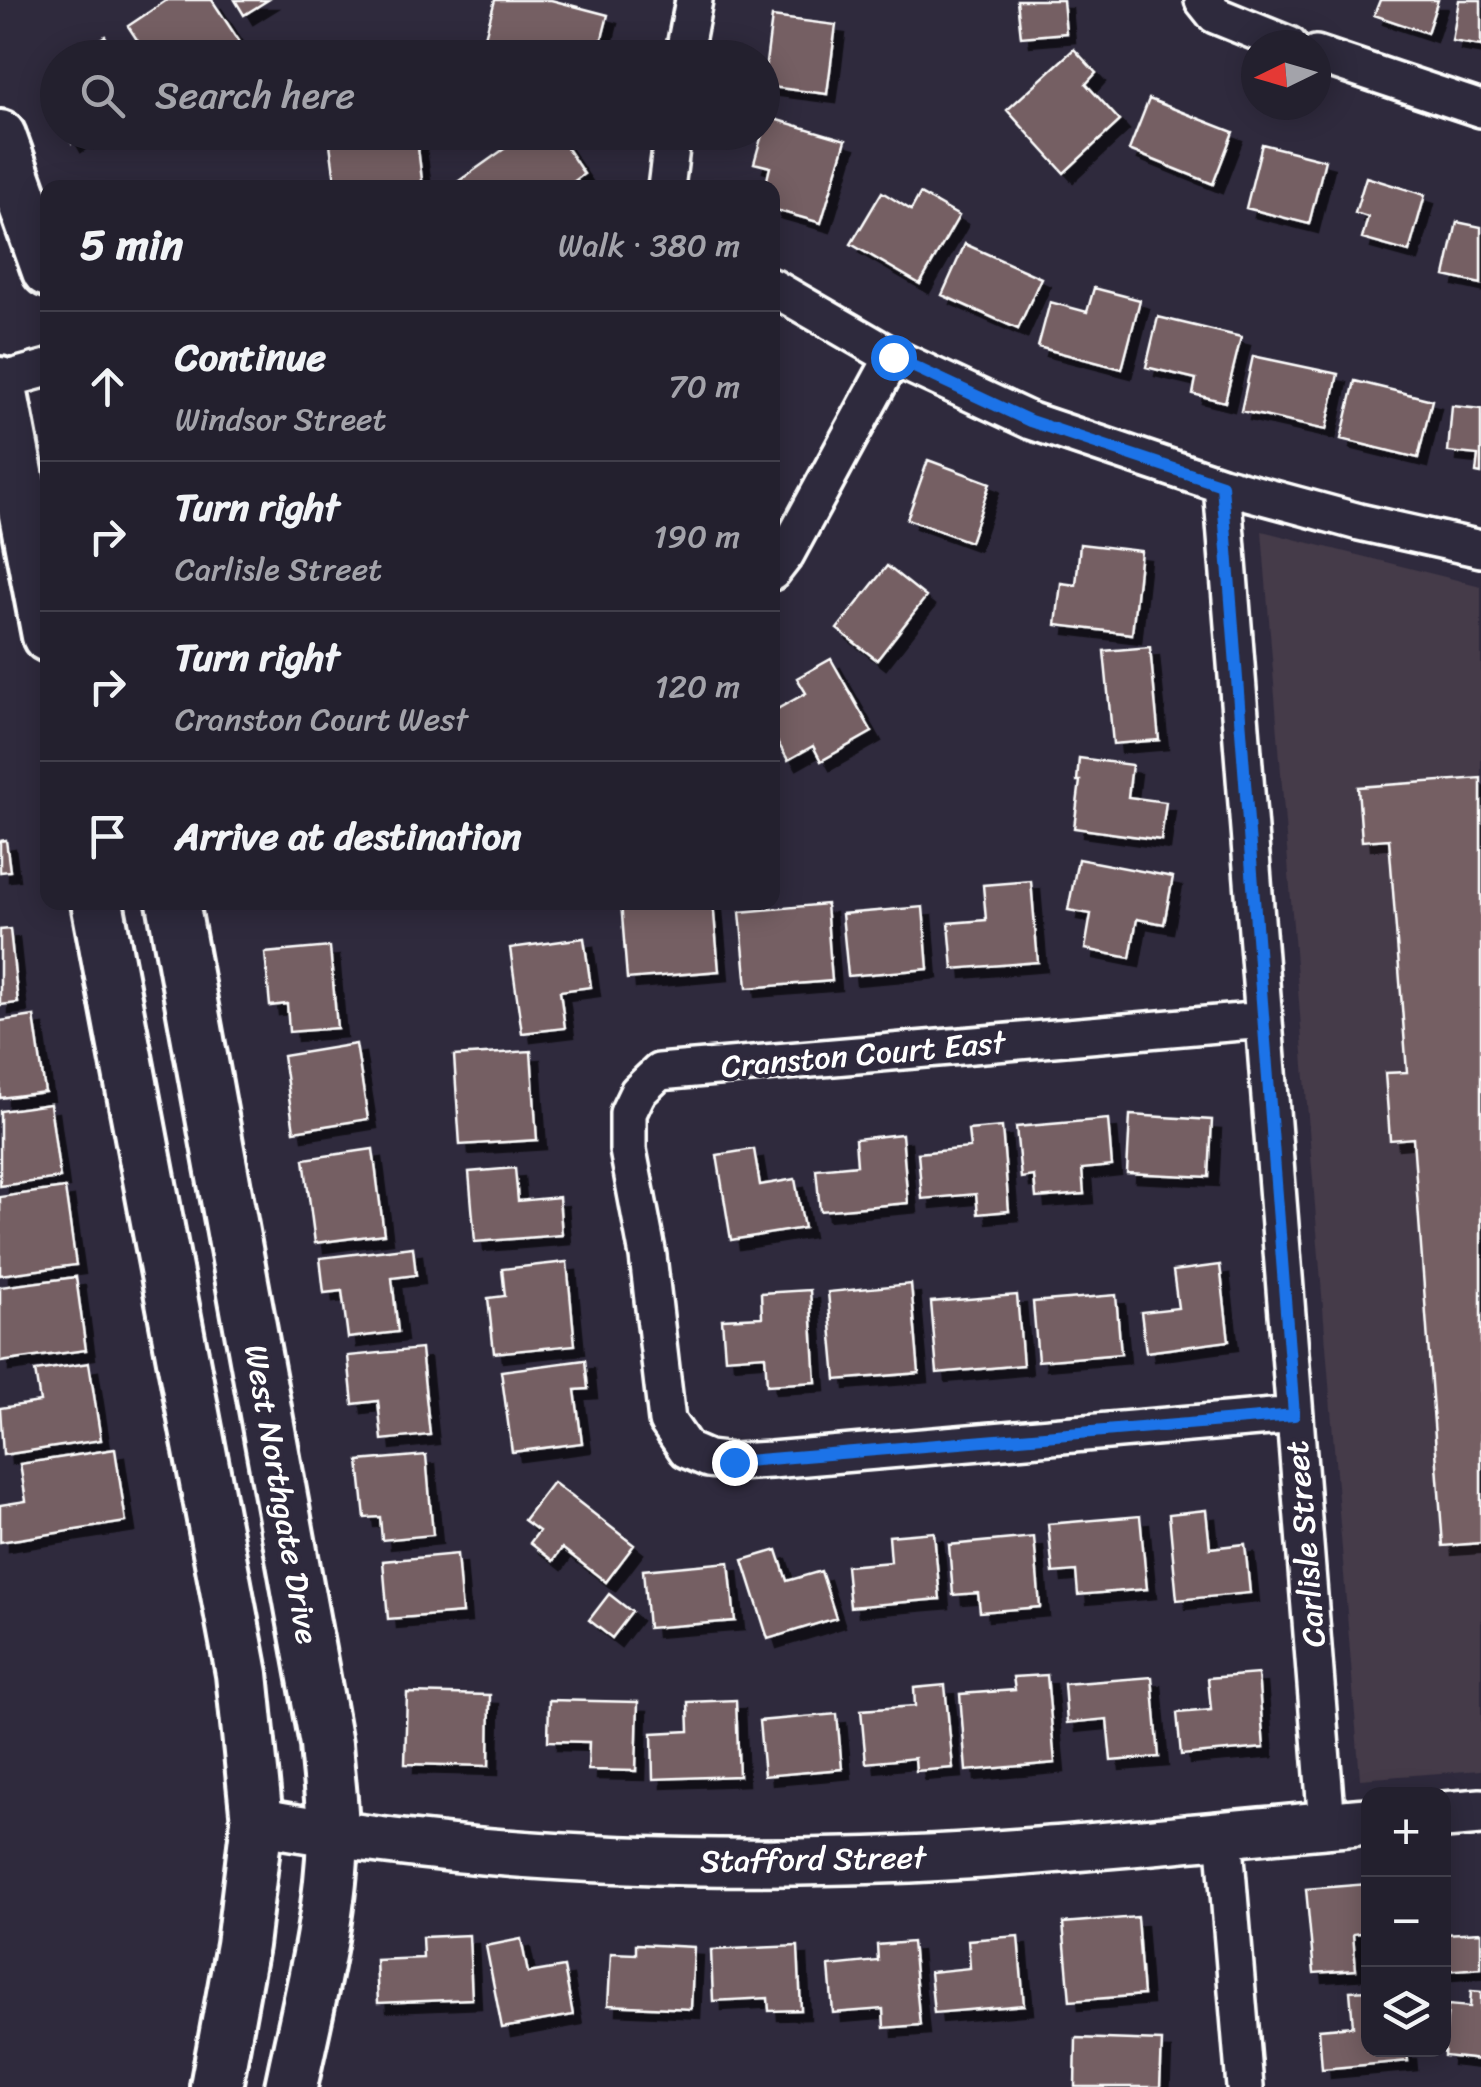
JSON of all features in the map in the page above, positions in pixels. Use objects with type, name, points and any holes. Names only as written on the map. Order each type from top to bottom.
[{"type":"main road","points":[[0,136],[40,249]]},
{"type":"main road","points":[[0,382],[40,594]]},
{"type":"main road","points":[[99,910],[242,1674],[258,1821],[242,1945],[216,2087]]},
{"type":"main road","name":"West Northgate Drive","points":[[174,910],[326,1744],[333,1835],[318,1957],[291,2087]]},
{"type":"street","points":[[686,40],[694,0]]},
{"type":"street","points":[[1209,7],[1257,30]]},
{"type":"street","points":[[1331,59],[1481,109]]},
{"type":"street","points":[[667,180],[670,150]]},
{"type":"street","points":[[780,292],[893,357],[1030,421],[1222,485],[1481,550]]},
{"type":"street","points":[[780,562],[893,357]]},
{"type":"street","points":[[0,382],[40,370]]},
{"type":"street","name":"Carlisle Street","points":[[1222,485],[1294,1415],[1348,1823]]},
{"type":"street","name":"Cranston Court East","points":[[1264,1020],[659,1072],[638,1092],[628,1113],[628,1150],[648,1256],[667,1421],[687,1450],[708,1459],[770,1460],[1294,1415]]},
{"type":"street","points":[[1451,1814],[1481,1812]]},
{"type":"street","name":"Stafford Street","points":[[258,1821],[333,1835],[589,1860],[742,1862],[966,1855],[1348,1823]]},
{"type":"street","points":[[1224,1834],[1245,2087]]},
{"type":"shaded area","points":[[1262,531],[1481,586],[1481,1770],[1360,1779]]},
{"type":"building","points":[[167,0],[212,0],[238,40],[137,40],[128,26]]},
{"type":"building","points":[[235,0],[268,0],[244,15]]},
{"type":"building","points":[[495,0],[551,0],[608,15],[602,40],[484,40]]},
{"type":"building","points":[[1017,0],[1063,0],[1066,33],[1021,37]]},
{"type":"building","points":[[1380,0],[1438,0],[1427,33],[1374,15]]},
{"type":"building","points":[[1459,0],[1481,0],[1481,46],[1452,41]]},
{"type":"building","points":[[772,17],[836,25],[827,94],[780,88],[780,40],[769,40]]},
{"type":"building","points":[[1074,49],[1096,73],[1086,84],[1120,121],[1064,173],[1007,110]]},
{"type":"building","points":[[1149,99],[1233,132],[1213,184],[1129,150]]},
{"type":"building","points":[[780,121],[846,140],[821,223],[780,211],[780,180],[767,180],[770,167],[754,163],[758,150],[780,150]]},
{"type":"building","points":[[1262,144],[1325,160],[1309,224],[1246,208]]},
{"type":"building","points":[[331,150],[418,150],[422,180],[335,180]]},
{"type":"building","points":[[503,150],[568,150],[584,174],[576,180],[460,180]]},
{"type":"building","points":[[1366,177],[1425,195],[1409,252],[1362,239],[1368,217],[1355,213]]},
{"type":"building","points":[[882,192],[911,210],[920,194],[959,216],[920,284],[851,244]]},
{"type":"building","points":[[1457,222],[1481,227],[1481,284],[1445,276]]},
{"type":"building","points":[[965,244],[1041,278],[1018,329],[942,295]]},
{"type":"building","points":[[1094,288],[1140,300],[1122,369],[1038,347],[1050,302],[1087,312]]},
{"type":"building","points":[[1158,317],[1241,337],[1225,402],[1193,394],[1196,379],[1146,367]]},
{"type":"building","points":[[1253,356],[1338,374],[1326,430],[1241,411]]},
{"type":"building","points":[[1355,381],[1432,400],[1418,458],[1341,439]]},
{"type":"building","points":[[1452,406],[1481,409],[1481,474],[1476,473],[1478,455],[1448,452]]},
{"type":"building","points":[[928,460],[990,483],[970,542],[907,519]]},
{"type":"building","points":[[1080,544],[1141,551],[1132,634],[1056,625],[1061,583],[1076,585]]},
{"type":"building","points":[[887,566],[926,597],[877,660],[837,629]]},
{"type":"building","points":[[1150,647],[1159,740],[1113,744],[1104,651]]},
{"type":"building","points":[[831,659],[872,732],[821,761],[813,746],[788,760],[780,746],[780,708],[806,693],[797,678]]},
{"type":"building","points":[[1079,758],[1132,765],[1128,797],[1166,802],[1161,840],[1074,828]]},
{"type":"building","points":[[1481,778],[1481,1543],[1443,1546],[1413,1138],[1390,1140],[1385,1073],[1407,1072],[1389,839],[1362,841],[1358,787]]},
{"type":"building","points":[[6,840],[10,871],[0,872],[0,841]]},
{"type":"building","points":[[1078,859],[1173,877],[1164,924],[1137,919],[1130,958],[1085,949],[1091,914],[1068,910]]},
{"type":"building","points":[[1031,881],[1038,962],[953,969],[949,923],[986,920],[983,885]]},
{"type":"building","points":[[826,904],[832,981],[747,988],[740,912]]},
{"type":"building","points":[[923,907],[928,969],[848,976],[842,914]]},
{"type":"building","points":[[622,910],[714,910],[719,971],[627,979]]},
{"type":"building","points":[[10,929],[18,1003],[0,1005],[0,930]]},
{"type":"building","points":[[584,938],[591,987],[560,991],[565,1028],[522,1033],[510,948]]},
{"type":"building","points":[[330,947],[337,1028],[289,1032],[287,1004],[270,1006],[265,953]]},
{"type":"building","points":[[34,1016],[45,1092],[0,1098],[0,1021]]},
{"type":"building","points":[[356,1044],[368,1119],[294,1131],[283,1056]]},
{"type":"building","points":[[531,1051],[537,1140],[460,1145],[454,1056]]},
{"type":"building","points":[[50,1104],[60,1178],[0,1186],[0,1111]]},
{"type":"building","points":[[1130,1115],[1212,1120],[1209,1177],[1127,1173]]},
{"type":"building","points":[[1108,1119],[1112,1166],[1082,1169],[1084,1194],[1036,1198],[1034,1176],[1021,1178],[1016,1127]]},
{"type":"building","points":[[1002,1127],[1009,1211],[978,1214],[976,1194],[922,1199],[918,1153],[970,1148],[968,1130]]},
{"type":"building","points":[[902,1134],[908,1203],[820,1211],[816,1169],[857,1165],[855,1139]]},
{"type":"building","points":[[373,1149],[384,1234],[315,1243],[304,1159]]},
{"type":"building","points":[[754,1149],[760,1185],[795,1179],[804,1228],[731,1240],[717,1155]]},
{"type":"building","points":[[515,1168],[518,1201],[559,1197],[562,1235],[475,1242],[469,1172]]},
{"type":"building","points":[[65,1188],[76,1265],[0,1275],[0,1197]]},
{"type":"building","points":[[413,1247],[416,1275],[392,1278],[398,1332],[348,1338],[342,1291],[324,1293],[320,1258]]},
{"type":"building","points":[[567,1262],[575,1345],[494,1353],[488,1298],[505,1296],[502,1269]]},
{"type":"building","points":[[1220,1265],[1229,1341],[1146,1352],[1141,1312],[1178,1308],[1173,1271]]},
{"type":"building","points":[[76,1277],[86,1350],[0,1362],[0,1287]]},
{"type":"building","points":[[911,1284],[919,1373],[836,1380],[828,1292]]},
{"type":"building","points":[[810,1290],[816,1382],[767,1385],[765,1355],[725,1358],[722,1319],[762,1317],[761,1293]]},
{"type":"building","points":[[1017,1295],[1023,1365],[937,1373],[931,1302]]},
{"type":"building","points":[[1116,1295],[1121,1354],[1038,1361],[1033,1302]]},
{"type":"building","points":[[421,1349],[430,1435],[382,1440],[378,1401],[353,1404],[348,1356]]},
{"type":"building","points":[[585,1360],[588,1389],[575,1390],[582,1443],[512,1452],[501,1371]]},
{"type":"building","points":[[89,1363],[101,1440],[3,1455],[0,1408],[40,1402],[35,1371]]},
{"type":"building","points":[[115,1449],[126,1522],[0,1542],[0,1505],[26,1501],[20,1464]]},
{"type":"building","points":[[426,1455],[433,1535],[382,1540],[380,1517],[365,1518],[359,1461]]},
{"type":"building","points":[[553,1482],[634,1545],[606,1582],[562,1548],[553,1561],[530,1543],[539,1531],[524,1520]]},
{"type":"building","points":[[1206,1510],[1210,1548],[1245,1544],[1250,1593],[1177,1600],[1169,1514]]},
{"type":"building","points":[[1140,1516],[1147,1589],[1078,1595],[1076,1571],[1053,1573],[1048,1524]]},
{"type":"building","points":[[934,1532],[940,1599],[850,1607],[846,1566],[891,1562],[889,1536]]},
{"type":"building","points":[[1034,1537],[1040,1607],[980,1612],[978,1593],[953,1595],[949,1545]]},
{"type":"building","points":[[777,1550],[787,1581],[821,1571],[836,1618],[768,1639],[743,1560]]},
{"type":"building","points":[[457,1554],[462,1613],[388,1619],[383,1561]]},
{"type":"building","points":[[729,1562],[735,1621],[648,1628],[643,1570]]},
{"type":"building","points":[[609,1594],[632,1612],[612,1638],[589,1620]]},
{"type":"building","points":[[1258,1674],[1264,1748],[1181,1755],[1177,1713],[1211,1710],[1208,1678]]},
{"type":"building","points":[[1047,1675],[1055,1763],[966,1771],[960,1694],[1015,1690],[1013,1677]]},
{"type":"building","points":[[1152,1677],[1159,1757],[1111,1761],[1107,1719],[1067,1723],[1064,1684]]},
{"type":"building","points":[[945,1685],[953,1768],[916,1771],[915,1758],[866,1763],[861,1710],[915,1706],[914,1688]]},
{"type":"building","points":[[407,1693],[490,1695],[489,1766],[405,1764]]},
{"type":"building","points":[[549,1700],[638,1702],[636,1771],[588,1770],[589,1742],[548,1741]]},
{"type":"building","points":[[736,1700],[739,1776],[653,1779],[652,1733],[689,1731],[688,1702]]},
{"type":"building","points":[[837,1714],[842,1769],[764,1776],[759,1721]]},
{"type":"building","points":[[1361,1885],[1361,1933],[1353,1934],[1356,1970],[1314,1973],[1306,1889]]},
{"type":"building","points":[[1137,1917],[1143,1995],[1070,2001],[1063,1923]]},
{"type":"building","points":[[1481,1932],[1481,1968],[1451,1970],[1451,1934]]},
{"type":"building","points":[[469,1935],[472,1999],[378,2003],[376,1960],[423,1958],[422,1937]]},
{"type":"building","points":[[1018,1936],[1024,2005],[934,2013],[930,1972],[970,1968],[968,1940]]},
{"type":"building","points":[[521,1939],[528,1973],[564,1967],[573,2015],[502,2028],[486,1946]]},
{"type":"building","points":[[912,1942],[920,2025],[884,2028],[883,2009],[833,2013],[829,1966],[878,1961],[877,1945]]},
{"type":"building","points":[[636,1944],[694,1947],[691,2009],[608,2005],[611,1953],[636,1954]]},
{"type":"building","points":[[798,1946],[801,2010],[769,2011],[768,1998],[713,2001],[711,1950]]},
{"type":"building","points":[[1361,1990],[1361,2057],[1408,2057],[1408,2061],[1322,2069],[1319,2029],[1353,2026],[1350,1991]]},
{"type":"building","points":[[1471,1991],[1481,1992],[1481,2060],[1451,2057],[1451,2005],[1470,2007]]},
{"type":"building","points":[[1076,2038],[1162,2041],[1160,2087],[1075,2087]]},
{"type":"route","points":[[734,1462],[1294,1415],[1222,485],[1030,421],[893,357]]}]
